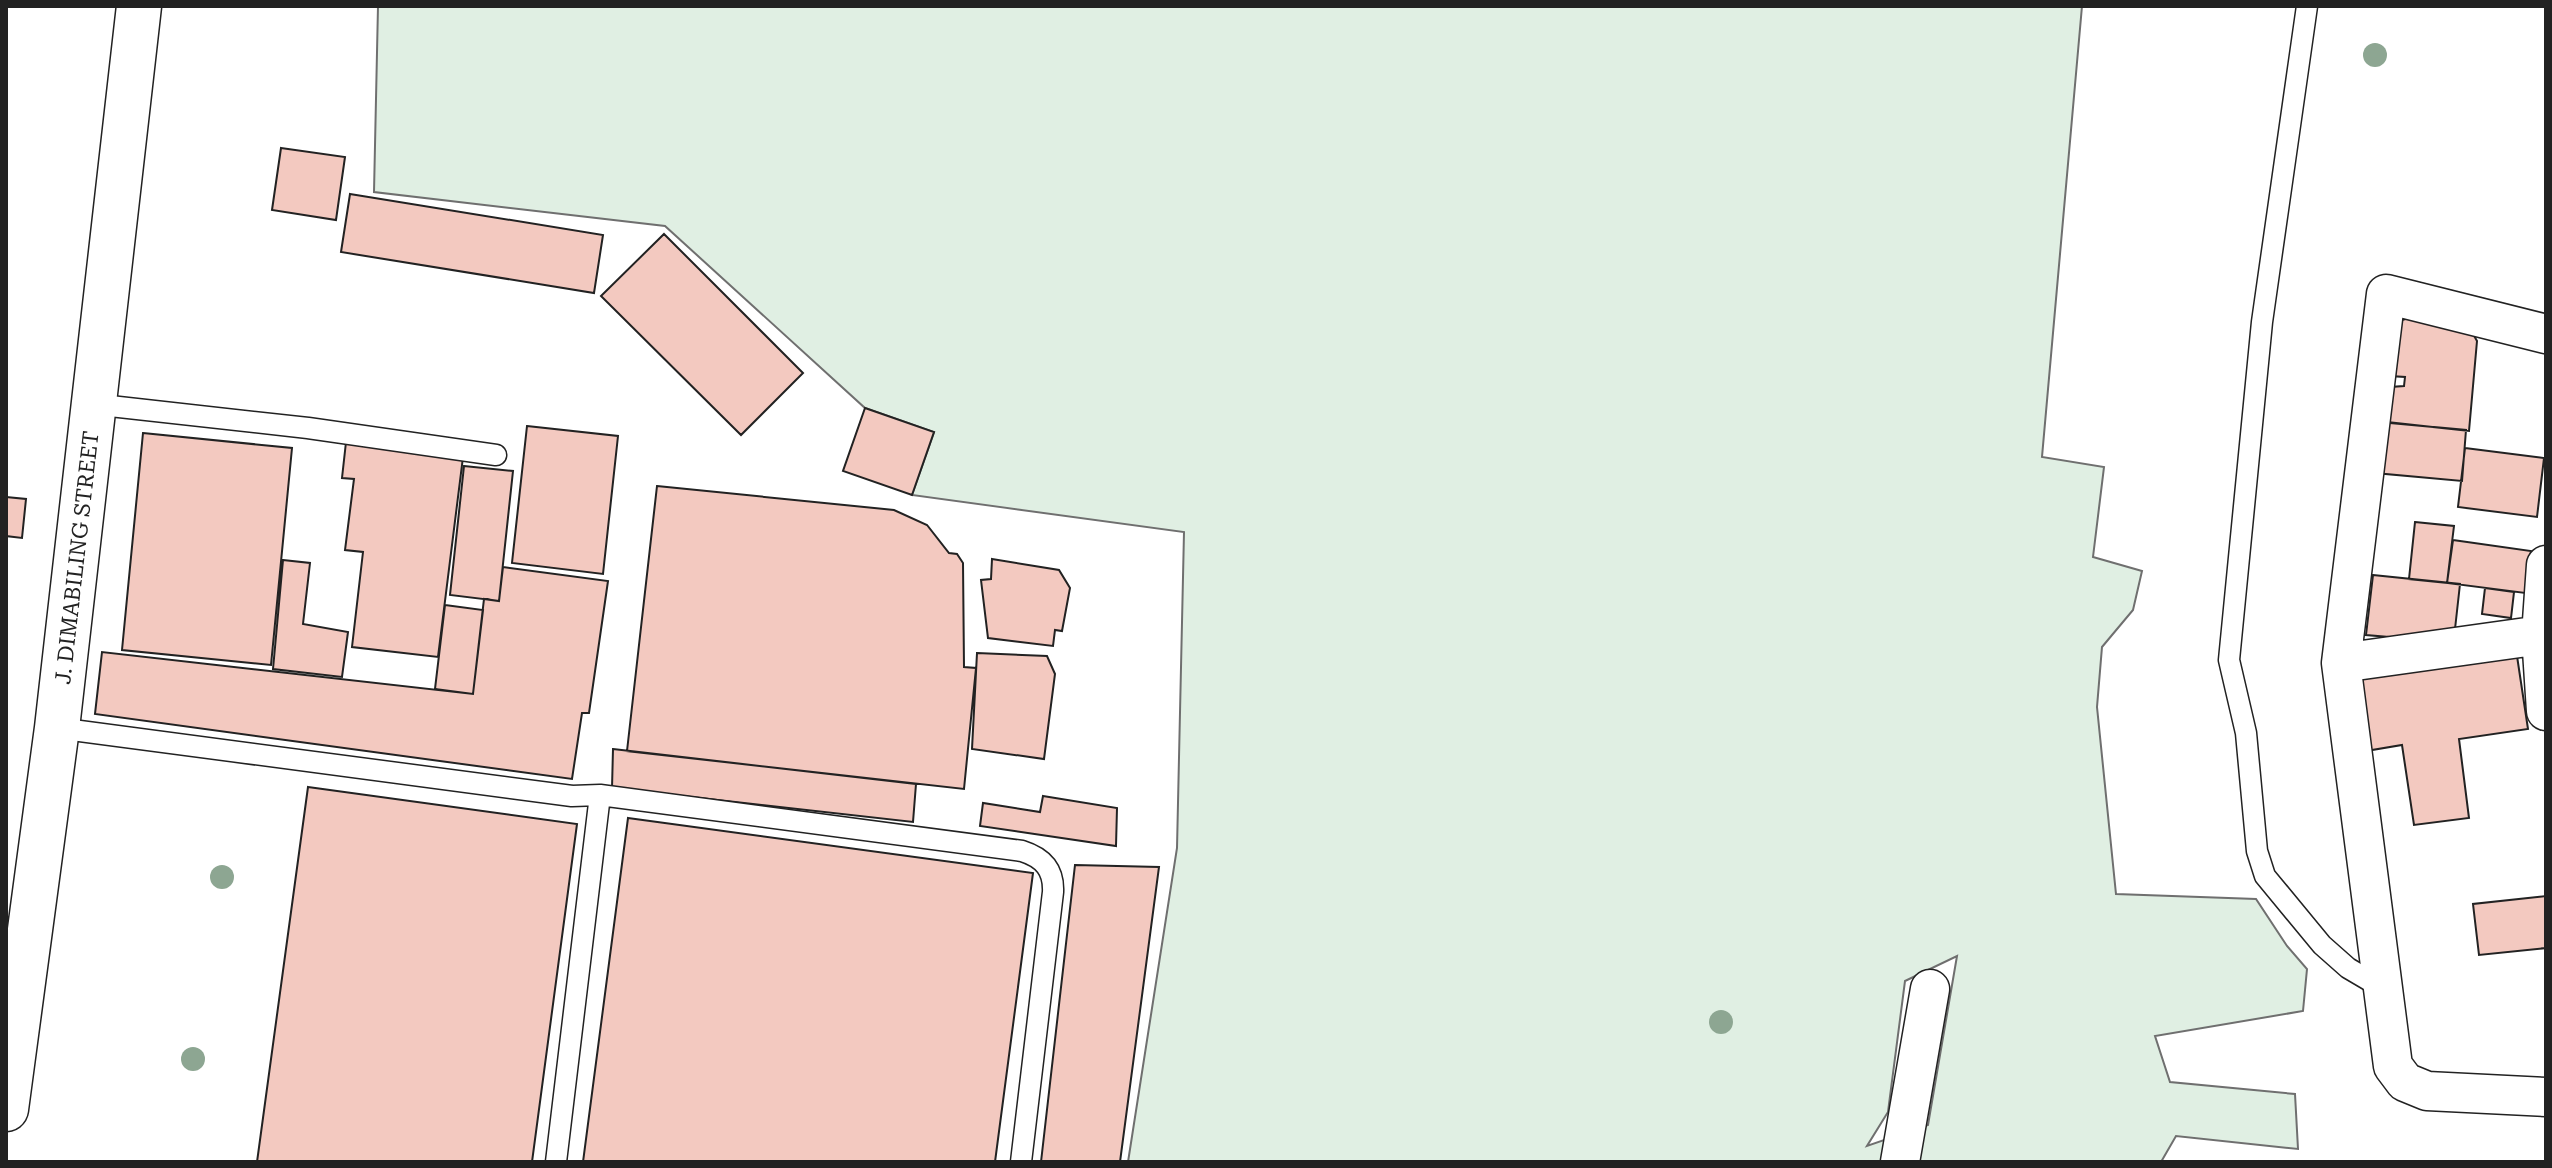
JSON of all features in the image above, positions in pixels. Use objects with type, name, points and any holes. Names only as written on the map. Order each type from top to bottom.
[{"type":"street","name":"J. DIMABILING STREET","points":[[6,1109],[57,728],[139,6]]},
{"type":"street","points":[[2546,334],[2386,294],[2341,663],[2390,1056],[2397,1075],[2415,1088],[2444,1094],[2546,1097]]},
{"type":"street","points":[[2546,565],[2541,635],[2546,711]]},
{"type":"street","points":[[2341,663],[2541,635]]},
{"type":"street","points":[[1900,1162],[1930,989]]},
{"type":"lane","points":[[2307,6],[2262,322],[2229,660],[2246,733],[2257,851],[2265,876],[2305,928],[2328,951],[2348,968],[2382,988]]},
{"type":"lane","points":[[92,404],[308,428],[496,455]]},
{"type":"lane","points":[[57,728],[1022,851],[1042,860],[1053,876],[1053,892],[1021,1162]]},
{"type":"lane","points":[[556,1162],[600,795]]},
{"type":"green space","points":[[378,6],[2082,6],[2042,457],[2104,467],[2093,557],[2142,571],[2133,610],[2102,647],[2097,707],[2116,894],[2256,899],[2287,946],[2307,969],[2303,1011],[2155,1036],[2170,1082],[2295,1094],[2298,1149],[2176,1136],[2161,1162],[1128,1162],[1177,848],[1184,532],[912,495],[934,432],[865,408],[665,226],[374,192]],"holes":[[[1957,956],[1928,1125],[1867,1146],[1888,1112],[1905,981]]]},
{"type":"building","points":[[281,148],[345,157],[336,220],[272,210]]},
{"type":"building","points":[[350,194],[603,235],[594,293],[341,252]]},
{"type":"building","points":[[664,234],[803,373],[741,435],[601,296]]},
{"type":"building","points":[[2416,316],[2472,332],[2477,341],[2469,431],[2387,422],[2390,387],[2404,386],[2405,377],[2390,376],[2395,322]]},
{"type":"building","points":[[865,408],[934,432],[912,495],[843,471]]},
{"type":"building","points":[[2379,422],[2466,430],[2462,481],[2375,473]]},
{"type":"building","points":[[527,426],[618,436],[603,574],[512,563]]},
{"type":"building","points":[[143,433],[292,448],[271,665],[122,650]]},
{"type":"building","points":[[346,442],[463,457],[438,657],[352,647],[363,552],[345,550],[354,479],[342,478]]},
{"type":"building","points":[[2465,448],[2544,458],[2537,517],[2458,507]]},
{"type":"building","points":[[464,466],[513,471],[499,601],[450,595]]},
{"type":"building","points":[[657,486],[894,510],[927,525],[949,553],[957,554],[963,563],[964,667],[976,668],[964,789],[627,751]]},
{"type":"building","points":[[6,497],[26,499],[22,538],[6,536]]},
{"type":"building","points":[[2415,522],[2454,526],[2447,583],[2409,579]]},
{"type":"building","points":[[2453,540],[2531,551],[2525,593],[2447,583]]},
{"type":"building","points":[[992,559],[1059,570],[1070,588],[1062,631],[1055,630],[1053,646],[988,638],[981,580],[991,579]]},
{"type":"building","points":[[283,560],[310,563],[303,624],[348,632],[342,677],[273,669]]},
{"type":"building","points":[[503,567],[608,581],[589,713],[582,713],[572,779],[95,714],[102,652],[473,694],[484,599],[499,601]]},
{"type":"building","points":[[2373,575],[2460,584],[2455,629],[2413,639],[2366,635]]},
{"type":"building","points":[[2485,588],[2514,592],[2511,618],[2482,614]]},
{"type":"building","points":[[445,605],[483,610],[473,694],[435,689]]},
{"type":"building","points":[[977,653],[1047,656],[1055,674],[1044,759],[972,749]]},
{"type":"building","points":[[2517,656],[2528,729],[2459,739],[2469,818],[2414,825],[2402,745],[2366,751],[2355,678]]},
{"type":"building","points":[[613,749],[916,784],[913,822],[612,788]]},
{"type":"building","points":[[308,787],[577,824],[532,1162],[257,1162]]},
{"type":"building","points":[[1043,796],[1117,808],[1116,846],[980,826],[983,803],[1040,812]]},
{"type":"building","points":[[628,818],[1033,873],[995,1162],[583,1162]]},
{"type":"building","points":[[1075,865],[1159,867],[1120,1162],[1041,1162]]},
{"type":"building","points":[[2546,896],[2546,948],[2479,955],[2473,904]]}]
